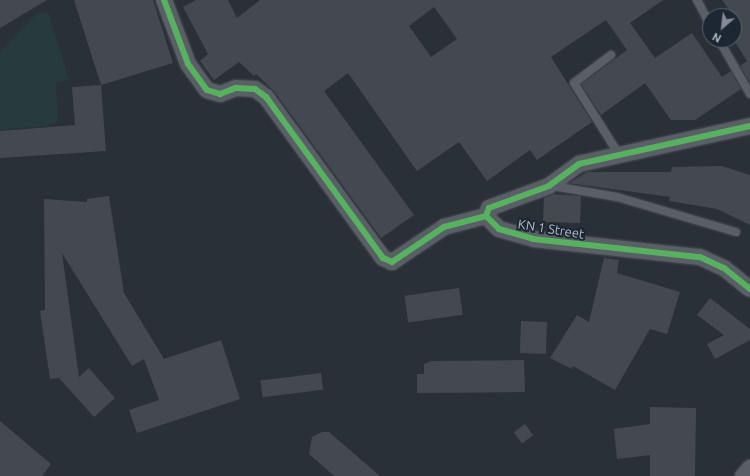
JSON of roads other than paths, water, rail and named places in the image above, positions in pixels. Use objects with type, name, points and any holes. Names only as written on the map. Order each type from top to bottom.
[{"type":"street","points":[[164,0],[188,64],[207,90],[220,94],[236,88],[255,88],[266,97],[384,258],[392,262],[444,227],[486,216]]},
{"type":"street","name":"KN 1 Street","points":[[750,126],[580,164],[549,186],[489,208],[486,216],[492,224],[513,235],[533,239],[700,257],[724,268],[750,289]]},
{"type":"street","points":[[743,476],[750,468]]},
{"type":"lane","points":[[697,0],[702,9]]},
{"type":"lane","points":[[724,48],[750,94]]},
{"type":"lane","points":[[611,55],[574,84],[620,156]]},
{"type":"lane","points":[[549,186],[565,186],[616,197],[736,232]]}]
